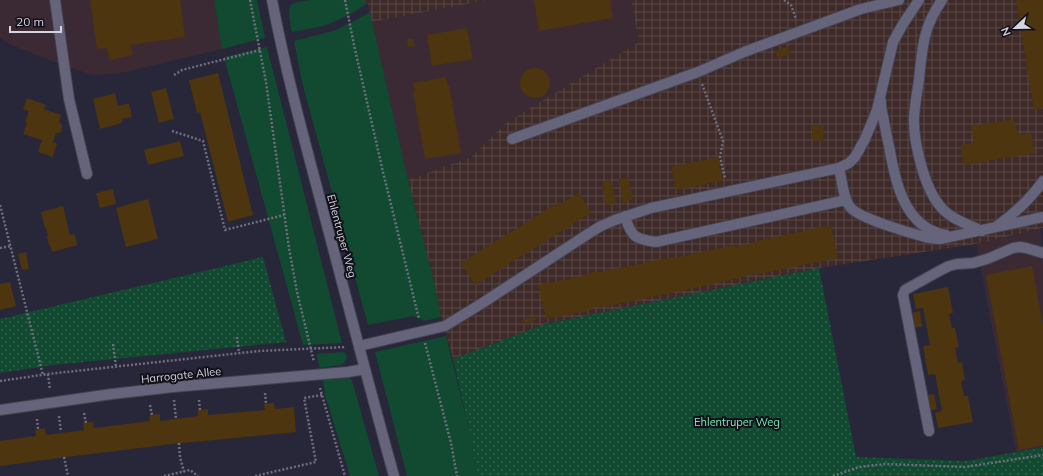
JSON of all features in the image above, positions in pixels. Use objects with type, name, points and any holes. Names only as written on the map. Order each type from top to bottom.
[{"type":"street","points":[[55,0],[70,99],[87,174]]},
{"type":"street","name":"Ehlentruper Weg","points":[[274,0],[280,39],[296,107],[364,369],[394,476]]},
{"type":"street","points":[[512,139],[698,72],[744,52],[864,8],[899,0]]},
{"type":"street","points":[[359,346],[445,326],[601,226],[625,216],[651,208],[839,168],[849,163],[855,157],[865,139],[877,110],[893,42],[919,0]]},
{"type":"street","points":[[942,0],[934,12],[927,28],[923,44],[914,117],[916,138],[922,166],[931,192],[941,208],[955,218],[982,231]]},
{"type":"street","points":[[881,95],[881,107],[892,166],[897,186],[907,207],[917,221],[926,228],[938,234],[959,236]]},
{"type":"street","points":[[839,168],[846,200],[851,208],[858,214],[926,238],[940,239],[959,236],[1043,217]]},
{"type":"street","points":[[994,228],[1020,207],[1038,189],[1043,181]]},
{"type":"street","points":[[625,216],[633,234],[642,240],[656,242],[846,200]]},
{"type":"street","points":[[929,431],[903,295],[905,290],[950,266],[973,263],[987,259],[1013,248],[1026,248],[1043,253]]},
{"type":"street","name":"Harrogate Allee","points":[[0,410],[172,387],[348,372],[364,369]]},
{"type":"path","points":[[250,0],[266,82],[296,292],[322,395],[345,476]]},
{"type":"path","points":[[345,0],[376,143],[451,443],[457,476]]},
{"type":"path","points":[[784,0],[791,5],[792,11],[801,31]]},
{"type":"path","points":[[174,75],[182,70],[260,50]]},
{"type":"path","points":[[698,72],[723,141],[720,156],[727,192]]},
{"type":"path","points":[[172,131],[203,141],[226,230],[284,215]]},
{"type":"path","points":[[0,204],[43,375]]},
{"type":"path","points":[[0,248],[10,246]]},
{"type":"path","points":[[237,337],[239,353]]},
{"type":"path","points":[[113,344],[116,367]]},
{"type":"path","points":[[0,382],[43,375],[239,353],[359,346]]},
{"type":"path","points":[[172,387],[176,419]]},
{"type":"path","points":[[265,393],[266,404]]},
{"type":"path","points":[[255,476],[267,475],[316,462],[304,398],[322,395]]},
{"type":"path","points":[[199,400],[200,410]]},
{"type":"path","points":[[150,405],[152,415]]},
{"type":"path","points":[[84,413],[86,423]]},
{"type":"path","points":[[59,416],[61,432]]},
{"type":"path","points":[[37,419],[38,429]]},
{"type":"path","points":[[179,443],[184,472]]},
{"type":"path","points":[[833,476],[859,467],[885,464],[965,467],[1043,455]]},
{"type":"path","points":[[64,457],[68,476]]},
{"type":"path","points":[[164,476],[190,470]]},
{"type":"path","points":[[190,470],[191,476]]},
{"type":"path","points":[[190,470],[198,476]]},
{"type":"shaded area","points":[[0,0],[214,0],[222,49],[116,74],[92,75],[14,46],[0,38]]},
{"type":"shaded area","points":[[362,0],[488,0],[372,22],[368,4]]},
{"type":"shaded area","points":[[488,0],[631,0],[639,42],[507,122],[471,157],[408,180],[372,22]]},
{"type":"shaded area","points":[[631,0],[1043,0],[1043,228],[976,244],[819,268],[546,324],[453,359],[441,317],[434,282],[408,180],[471,157],[507,122],[639,42]]},
{"type":"shaded area","points":[[1040,229],[1043,248],[1043,447],[1016,452],[976,244]]},
{"type":"green space","points":[[214,0],[257,0],[265,38],[222,49]]},
{"type":"green space","points":[[311,0],[362,0],[368,3],[329,24],[292,32],[289,17],[290,6],[296,2]]},
{"type":"green space","points":[[370,12],[441,317],[425,321],[413,316],[368,325],[302,82],[294,41],[333,31]]},
{"type":"green space","points":[[267,47],[342,343],[303,345],[224,57]]},
{"type":"green space","points":[[263,257],[286,342],[53,365],[0,373],[0,319]]},
{"type":"green space","points":[[819,268],[856,457],[967,461],[1043,447],[1043,476],[477,476],[470,433],[453,359],[546,324]]},
{"type":"green space","points":[[446,336],[470,433],[477,476],[407,476],[375,352]]},
{"type":"green space","points":[[345,352],[347,358],[341,365],[320,368],[316,354]]},
{"type":"green space","points":[[351,379],[353,384],[379,476],[350,476],[325,395],[323,380]]},
{"type":"building","points":[[90,0],[180,0],[185,37],[131,45],[133,55],[109,60],[107,48],[97,49]]},
{"type":"building","points":[[534,0],[610,0],[613,18],[539,31]]},
{"type":"building","points":[[1016,0],[1043,0],[1043,108],[1034,110]]},
{"type":"building","points":[[467,28],[473,59],[432,66],[427,35]]},
{"type":"building","points":[[407,39],[413,39],[415,46],[408,47]]},
{"type":"building","points":[[788,46],[791,54],[778,58],[775,51]]},
{"type":"building","points":[[535,68],[546,72],[550,83],[546,94],[535,98],[524,94],[520,83],[524,72]]},
{"type":"building","points":[[218,73],[253,215],[228,222],[200,112],[197,113],[189,80]]},
{"type":"building","points":[[446,77],[448,86],[449,85],[461,153],[425,159],[413,92],[415,91],[413,83]]},
{"type":"building","points":[[166,88],[174,119],[159,123],[151,92]]},
{"type":"building","points":[[115,93],[118,106],[129,103],[132,117],[122,119],[122,123],[100,129],[93,99]]},
{"type":"building","points":[[27,98],[46,105],[44,109],[61,115],[59,123],[61,123],[62,126],[61,132],[56,133],[53,142],[57,144],[52,158],[51,156],[38,152],[42,140],[23,134],[29,111],[23,109]]},
{"type":"building","points":[[1014,119],[1018,135],[1031,133],[1035,153],[964,165],[960,145],[974,143],[971,126]]},
{"type":"building","points":[[812,125],[824,125],[823,141],[812,140]]},
{"type":"building","points":[[180,141],[184,156],[148,165],[144,150]]},
{"type":"building","points":[[718,157],[723,181],[676,190],[671,167]]},
{"type":"building","points":[[628,177],[633,200],[623,202],[619,179]]},
{"type":"building","points":[[611,180],[616,203],[606,205],[602,182]]},
{"type":"building","points":[[113,189],[116,204],[100,208],[96,193]]},
{"type":"building","points":[[579,193],[591,213],[475,285],[461,263],[559,202],[560,204]]},
{"type":"building","points":[[148,199],[158,239],[126,247],[116,208]]},
{"type":"building","points":[[63,206],[70,235],[75,234],[77,245],[52,252],[41,212]]},
{"type":"building","points":[[831,225],[838,258],[759,273],[605,307],[605,305],[591,308],[592,310],[546,319],[538,285],[583,276],[599,271],[674,258],[734,245],[735,247]]},
{"type":"building","points":[[26,252],[29,269],[22,270],[18,254]]},
{"type":"building","points":[[1032,266],[1043,325],[1043,445],[1019,450],[986,275]]},
{"type":"building","points":[[10,282],[16,306],[0,310],[0,284]]},
{"type":"building","points":[[948,287],[953,313],[949,314],[952,328],[955,328],[959,347],[955,348],[958,363],[962,362],[965,380],[961,381],[964,396],[968,396],[973,422],[938,428],[935,413],[942,411],[935,374],[928,375],[923,346],[930,345],[923,308],[916,309],[913,294]]},
{"type":"building","points":[[920,311],[922,327],[914,328],[911,313]]},
{"type":"building","points":[[535,316],[537,320],[523,324],[522,320]]},
{"type":"building","points":[[934,394],[937,409],[929,411],[926,395]]},
{"type":"building","points":[[274,403],[275,409],[294,407],[296,432],[173,444],[0,466],[0,441],[36,436],[35,430],[45,428],[46,435],[84,430],[83,423],[93,422],[94,428],[150,421],[149,415],[160,414],[160,421],[198,416],[198,410],[208,409],[208,415],[265,410],[264,404]]}]
